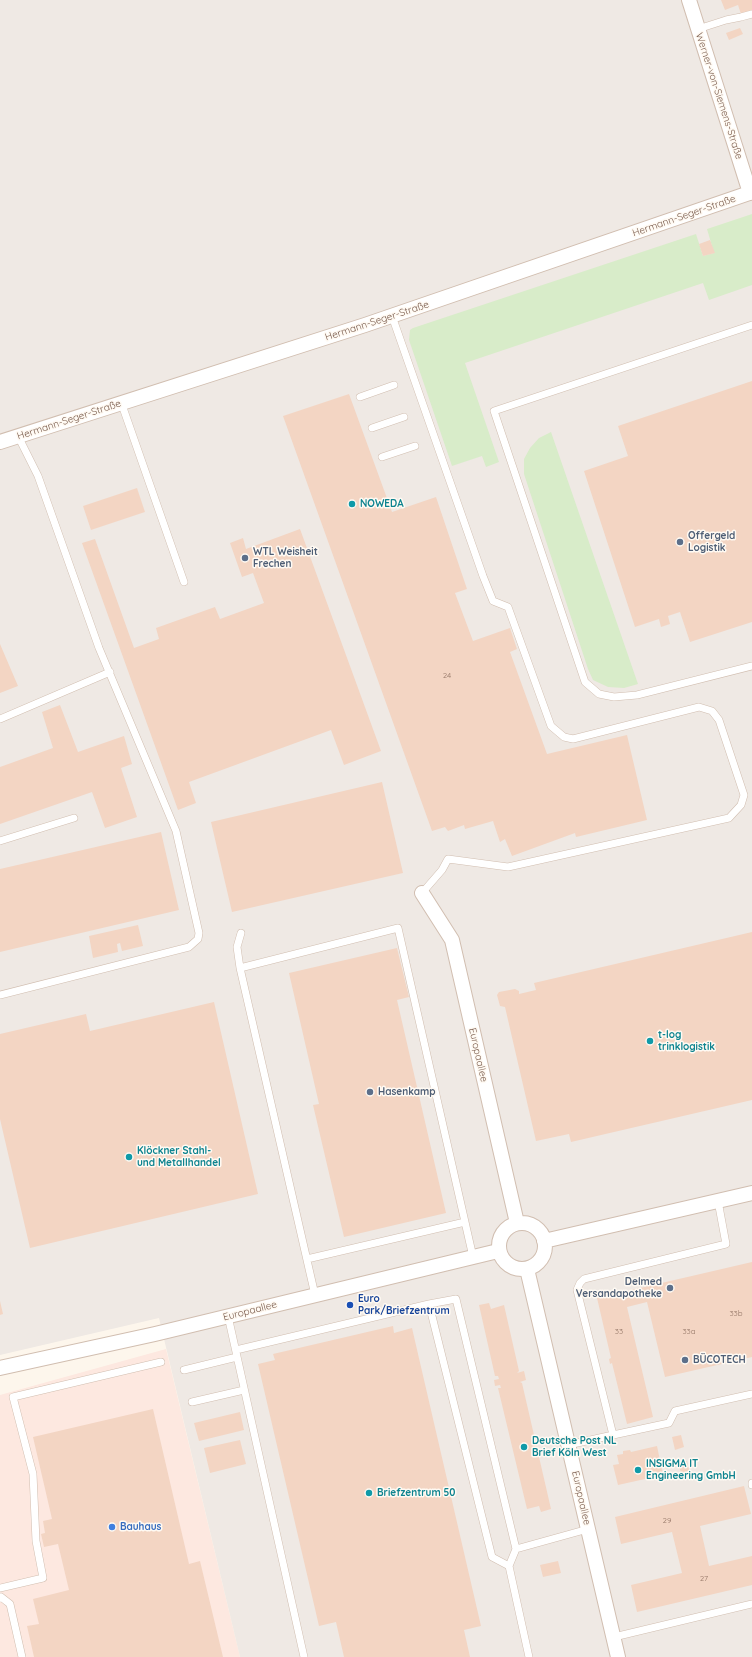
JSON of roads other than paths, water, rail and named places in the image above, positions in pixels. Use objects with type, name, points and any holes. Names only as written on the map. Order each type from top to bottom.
[{"type":"street","name":"Werner-von-Siemens-Straße","points":[[689,0],[751,193]]},
{"type":"street","name":"Hermann-Seger-Straße","points":[[0,442],[392,316],[751,193]]},
{"type":"street","name":"Europaallee","points":[[422,893],[452,940],[517,1223]]},
{"type":"street","points":[[544,1241],[752,1193]]},
{"type":"street","points":[[517,1223],[528,1224],[535,1227],[541,1234],[544,1241],[545,1250],[542,1258],[535,1266],[527,1269],[517,1269],[510,1266],[502,1258],[498,1251],[498,1242],[501,1235],[510,1226],[517,1223]]},
{"type":"street","name":"Europaallee","points":[[0,1368],[228,1316],[498,1251]]},
{"type":"street","name":"Europaallee","points":[[527,1269],[618,1657]]},
{"type":"lane","points":[[698,29],[752,14]]},
{"type":"lane","points":[[392,316],[483,576],[493,601],[508,607],[551,726],[564,737],[573,739],[699,707],[712,711],[719,720],[744,795],[741,806],[729,818],[508,867],[448,858],[442,870],[422,893]]},
{"type":"lane","points":[[752,325],[494,410],[585,682],[599,694],[614,697],[636,695],[752,666]]},
{"type":"lane","points":[[360,397],[394,385]]},
{"type":"lane","points":[[121,402],[184,582]]},
{"type":"lane","points":[[372,428],[404,417]]},
{"type":"lane","points":[[0,995],[189,947],[198,939],[199,928],[176,831],[78,591],[38,476],[18,436]]},
{"type":"lane","points":[[382,458],[415,446]]},
{"type":"lane","points":[[0,719],[110,672]]},
{"type":"lane","points":[[0,841],[74,818]]},
{"type":"lane","points":[[240,968],[398,928],[473,1257]]},
{"type":"lane","points":[[241,933],[237,947],[240,968],[315,1295]]},
{"type":"lane","points":[[613,1435],[577,1290],[580,1283],[584,1279],[726,1244],[718,1201]]},
{"type":"lane","points":[[307,1259],[465,1222]]},
{"type":"lane","points":[[184,1370],[236,1353],[429,1304],[456,1300],[516,1548],[509,1566],[529,1657]]},
{"type":"lane","points":[[429,1304],[492,1557],[509,1566]]},
{"type":"lane","points":[[228,1316],[304,1657]]},
{"type":"lane","points":[[0,1588],[43,1578],[36,1542],[33,1474],[13,1397],[161,1362]]},
{"type":"lane","points":[[192,1402],[244,1390]]},
{"type":"lane","points":[[568,1444],[669,1423],[675,1411],[752,1394]]},
{"type":"lane","points":[[516,1548],[588,1530]]},
{"type":"lane","points":[[0,1597],[10,1604],[22,1657]]},
{"type":"lane","points":[[614,1638],[752,1604]]},
{"type":"place","name":"NOWEDA","points":[[352,504]]},
{"type":"place","name":"Offergeld Logistik","points":[[680,542]]},
{"type":"place","name":"WTL Weisheit Frechen","points":[[245,558]]},
{"type":"place","name":"t-log trinklogistik","points":[[650,1041]]},
{"type":"place","name":"Hasenkamp","points":[[370,1092]]},
{"type":"place","name":"Klöckner Stahl- und Metallhandel","points":[[129,1157]]},
{"type":"place","name":"Delmed Versandapotheke","points":[[670,1288]]},
{"type":"place","name":"Euro Park/Briefzentrum","points":[[350,1305]]},
{"type":"place","name":"BÜCOTECH","points":[[685,1360]]},
{"type":"place","name":"Deutsche Post NL Brief Köln West","points":[[524,1447]]},
{"type":"place","name":"INSIGMA IT Engineering GmbH","points":[[638,1470]]},
{"type":"place","name":"Briefzentrum 50","points":[[369,1493]]},
{"type":"place","name":"Bauhaus","points":[[112,1527]]}]
